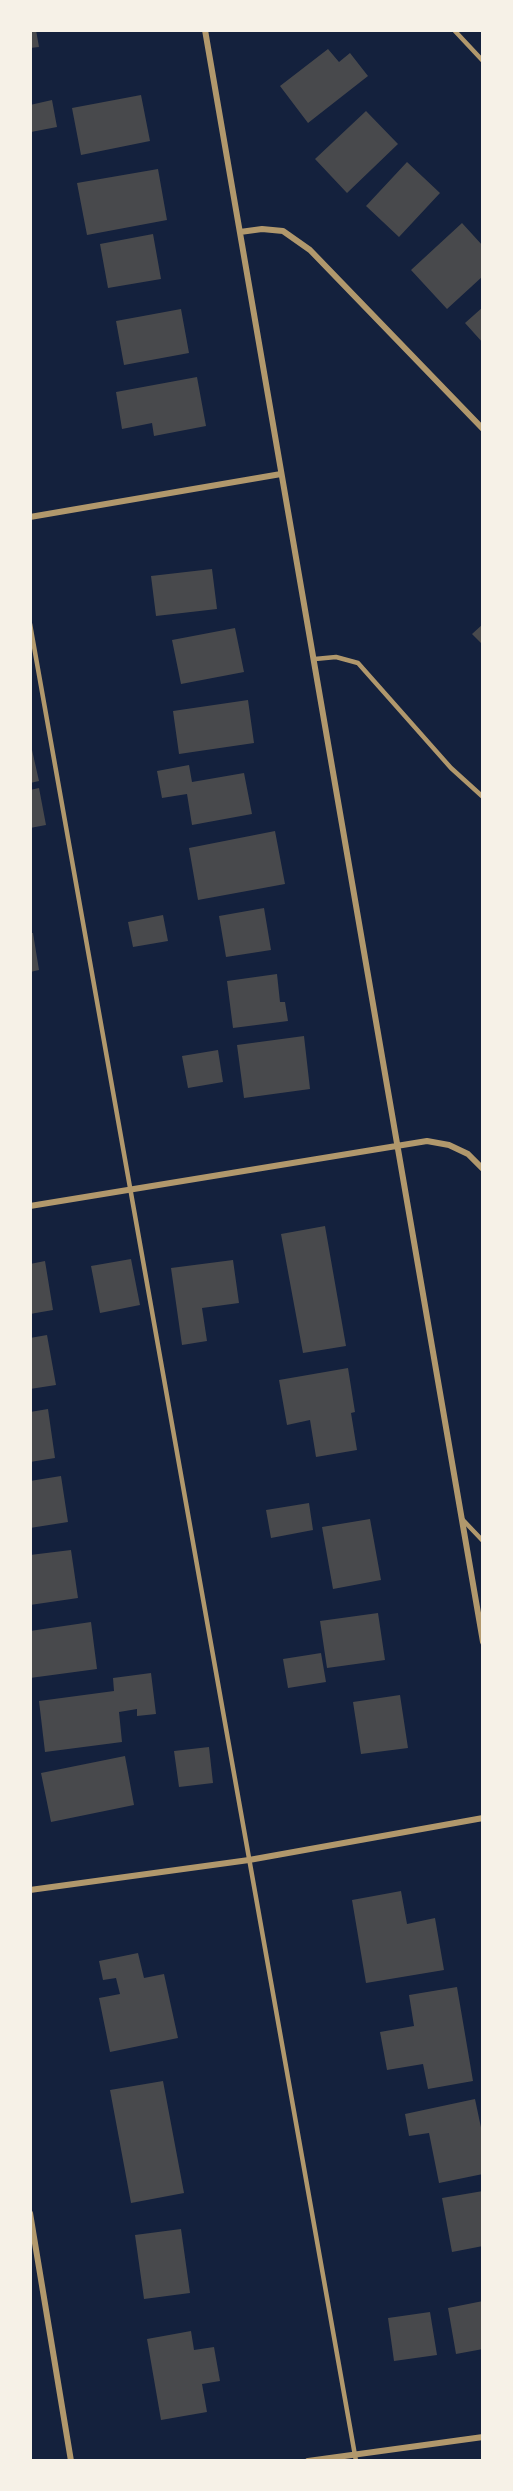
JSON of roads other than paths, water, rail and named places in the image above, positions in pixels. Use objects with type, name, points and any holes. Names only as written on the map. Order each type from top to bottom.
[{"type":"street","points":[[205,30],[483,1642]]},
{"type":"street","points":[[240,232],[283,231],[310,249],[483,429]]},
{"type":"street","points":[[30,517],[281,474]]},
{"type":"street","points":[[30,1206],[427,1141],[449,1145],[468,1154],[483,1169]]},
{"type":"street","points":[[30,1890],[249,1860],[483,1818]]},
{"type":"street","points":[[30,2213],[71,2461]]},
{"type":"street","points":[[308,2461],[355,2458],[483,2437]]},
{"type":"lane","points":[[454,30],[483,61]]},
{"type":"lane","points":[[30,624],[355,2458]]},
{"type":"lane","points":[[315,659],[336,657],[358,663],[451,768],[483,797]]},
{"type":"lane","points":[[461,1518],[483,1541]]}]
